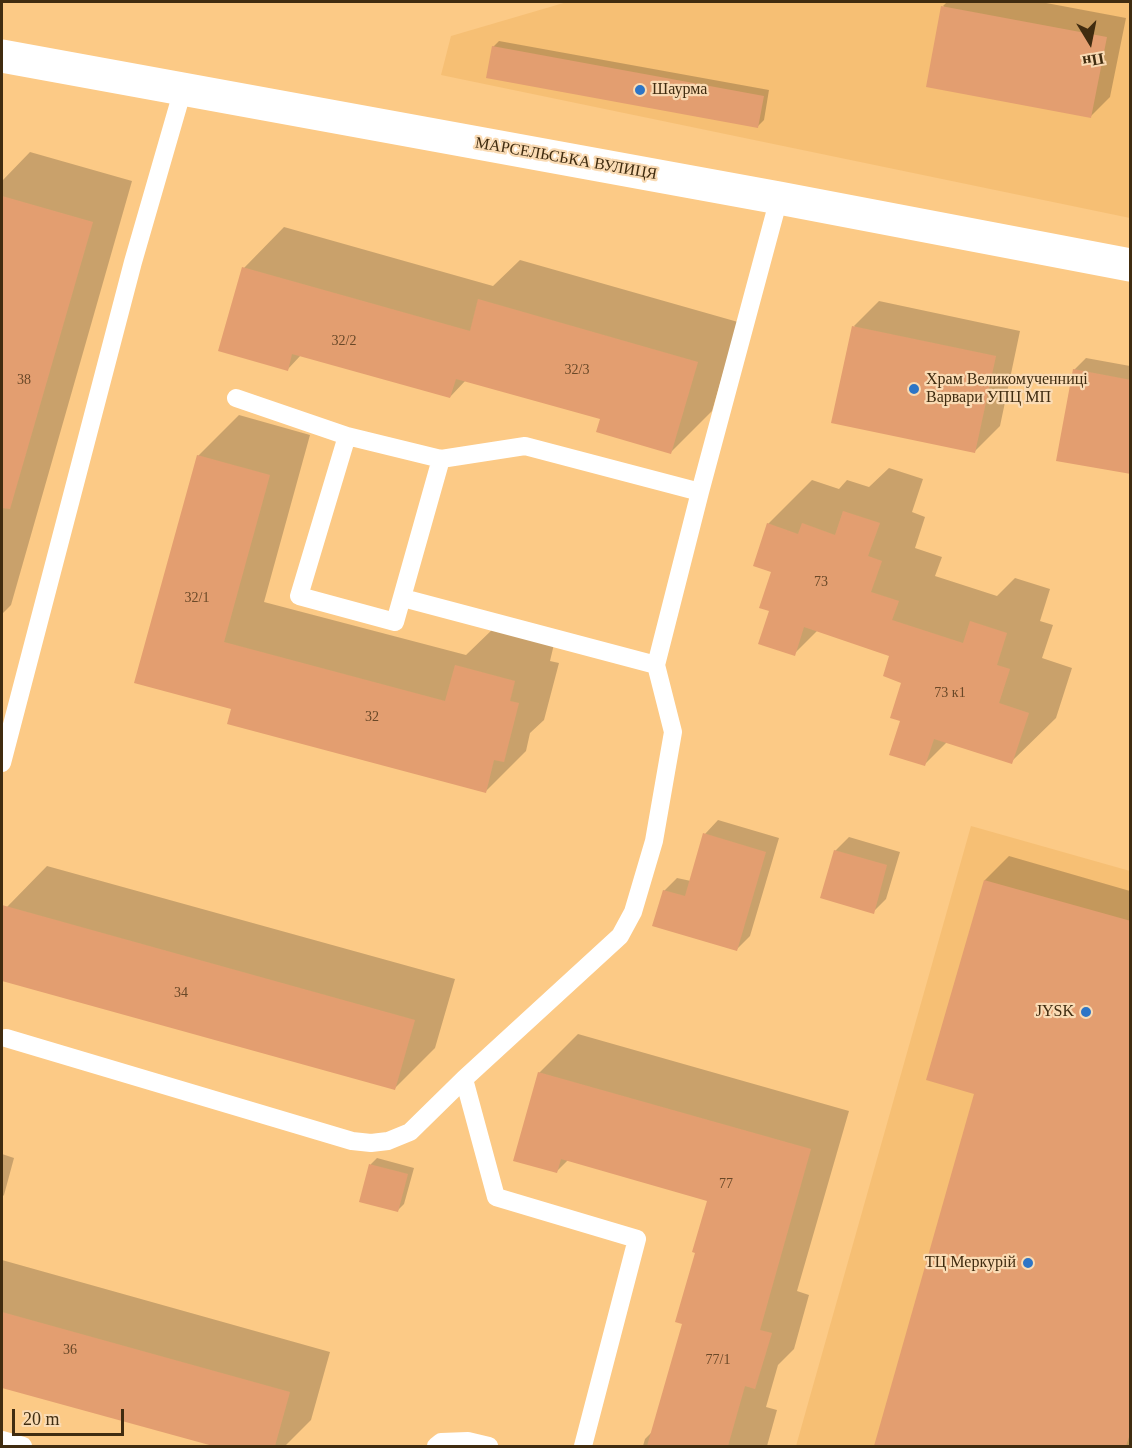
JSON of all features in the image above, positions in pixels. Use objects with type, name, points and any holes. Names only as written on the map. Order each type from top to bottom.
[{"type":"street","name":"МАРСЕЛЬСЬКА ВУЛИЦЯ","points":[[2,56],[779,198],[1131,265]]},
{"type":"lane","points":[[2,763],[133,262],[183,89]]},
{"type":"lane","points":[[6,1038],[352,1141],[370,1143],[388,1141],[410,1132],[464,1079],[620,936],[633,912],[654,841],[673,732],[656,665],[779,198]]},
{"type":"lane","points":[[236,398],[347,436],[441,459],[525,446],[700,492]]},
{"type":"lane","points":[[347,436],[299,596],[395,622],[441,459]]},
{"type":"lane","points":[[403,598],[656,665]]},
{"type":"lane","points":[[464,1079],[496,1197],[637,1239],[583,1446]]},
{"type":"lane","points":[[2,1440],[23,1446]]},
{"type":"lane","points":[[436,1446],[441,1442],[468,1441],[489,1446]]},
{"type":"shaded area","points":[[567,2],[1130,2],[1130,218],[441,75],[451,36]]},
{"type":"shaded area","name":"ТЦ Меркурій","points":[[971,826],[1130,871],[1130,1446],[796,1446]]},
{"type":"building","points":[[941,6],[1107,37],[1091,118],[926,87]]},
{"type":"building","points":[[492,46],[764,96],[758,128],[486,78]]},
{"type":"building","points":[[2,196],[93,222],[10,509],[2,508]]},
{"type":"building","points":[[242,267],[470,331],[478,299],[698,362],[671,454],[596,432],[600,419],[456,379],[450,398],[292,354],[288,371],[218,351]]},
{"type":"building","name":"Храм Великомученниці Варвари УПЦ МП","points":[[852,326],[996,356],[975,453],[831,423]]},
{"type":"building","points":[[1073,369],[1131,380],[1131,474],[1056,461]]},
{"type":"building","points":[[197,455],[270,475],[224,642],[445,701],[455,665],[515,681],[510,701],[519,703],[504,762],[494,760],[486,793],[227,724],[231,709],[134,683]]},
{"type":"building","points":[[843,511],[880,523],[868,556],[882,561],[871,592],[899,601],[892,620],[963,643],[970,621],[1007,633],[997,665],[1010,669],[999,703],[1029,713],[1012,764],[934,739],[925,766],[889,755],[900,721],[890,718],[901,683],[883,676],[889,656],[804,627],[795,656],[758,644],[769,611],[759,608],[771,572],[753,566],[767,523],[798,534],[802,523],[835,535]]},
{"type":"building","points":[[703,833],[766,852],[737,951],[652,926],[663,890],[685,896]]},
{"type":"building","points":[[834,850],[887,865],[874,914],[820,898]]},
{"type":"building","name":"ТЦ Меркурій","points":[[984,880],[1131,921],[1131,1431],[1126,1446],[874,1446],[974,1094],[926,1080]]},
{"type":"building","points":[[2,905],[415,1020],[395,1090],[2,981]]},
{"type":"building","points":[[538,1072],[811,1149],[760,1330],[772,1333],[755,1389],[745,1386],[728,1446],[647,1446],[682,1324],[675,1322],[707,1201],[561,1159],[557,1173],[513,1161]]},
{"type":"building","points":[[369,1164],[408,1174],[398,1212],[359,1202]]},
{"type":"building","points":[[2,1312],[290,1392],[275,1446],[213,1446],[2,1388]]},
{"type":"place","name":"Шаурма","points":[[640,90]]},
{"type":"place","name":"Храм Великомученниці Варвари УПЦ МП","points":[[914,389]]},
{"type":"place","name":"JYSK","points":[[1086,1012]]},
{"type":"place","name":"ТЦ Меркурій","points":[[1028,1263]]}]
